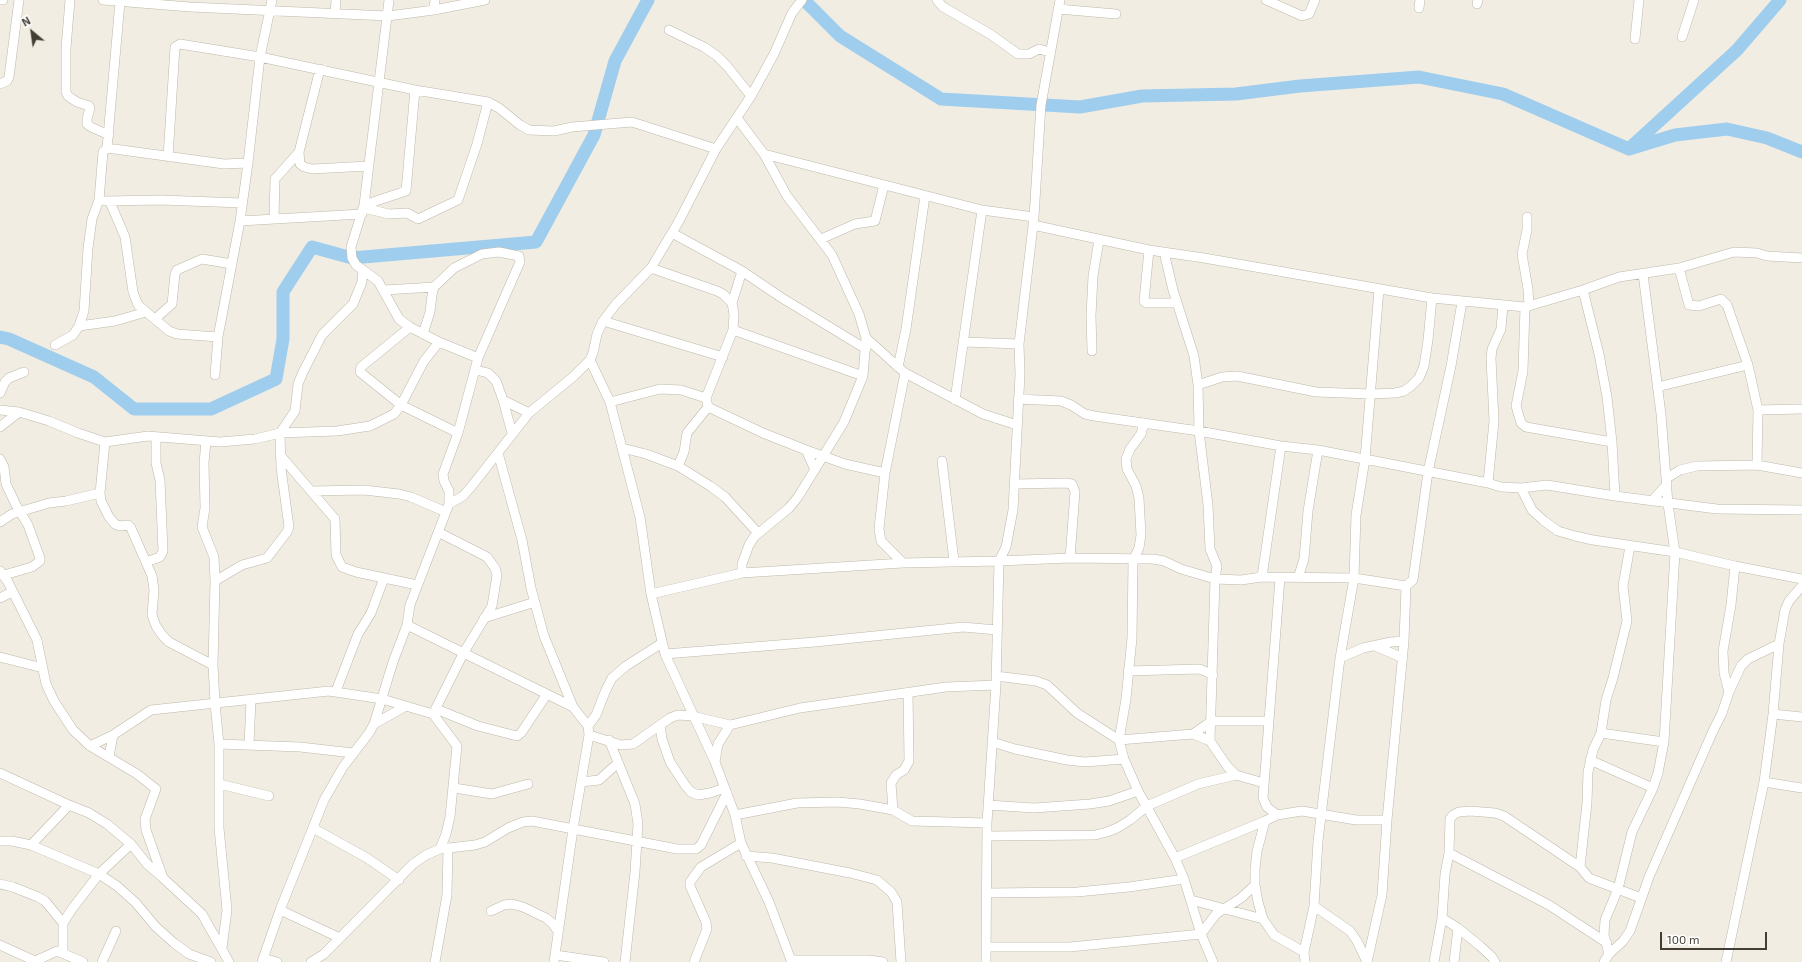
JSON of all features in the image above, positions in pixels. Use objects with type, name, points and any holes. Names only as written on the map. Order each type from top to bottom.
[{"type":"street","points":[[0,84],[7,81],[9,77],[19,0]]},
{"type":"street","points":[[70,0],[66,48],[66,92],[68,96],[76,102],[90,108],[87,124],[109,134]]},
{"type":"street","points":[[103,0],[120,2],[215,3],[269,10],[388,16],[434,10],[485,0]]},
{"type":"street","points":[[215,375],[218,336],[240,221],[260,57],[272,0]]},
{"type":"street","points":[[335,13],[336,0]]},
{"type":"street","points":[[388,0],[388,16],[378,82],[363,209],[351,247],[352,258],[356,265],[378,281],[384,290],[394,314],[410,328],[478,358]]},
{"type":"street","points":[[434,10],[435,0]]},
{"type":"street","points":[[447,508],[463,496],[529,413],[574,376],[590,360],[595,348],[597,334],[603,321],[616,304],[651,268],[672,233],[716,149],[738,118],[751,96],[774,54],[792,13],[802,0]]},
{"type":"street","points":[[937,0],[943,7],[990,34],[1018,54],[1029,54],[1039,49],[1050,52]]},
{"type":"street","points":[[1266,0],[1302,16],[1309,14],[1315,0]]},
{"type":"street","points":[[1635,39],[1639,0]]},
{"type":"street","points":[[1682,38],[1694,0]]},
{"type":"street","points":[[56,345],[73,335],[79,326],[86,295],[88,248],[92,219],[99,200],[103,152],[107,148],[109,134],[120,2]]},
{"type":"street","points":[[986,962],[988,893],[987,823],[996,681],[999,562],[1006,548],[1013,510],[1020,374],[1019,344],[1033,221],[1041,105],[1059,5],[1116,14]]},
{"type":"street","points":[[669,30],[704,47],[717,56],[751,96]]},
{"type":"street","points":[[168,157],[175,47],[177,45],[260,57],[415,90],[488,102],[499,108],[520,125],[529,130],[554,130],[578,126],[632,122],[716,149]]},
{"type":"street","points":[[320,69],[298,152],[300,164],[304,167],[312,169],[368,166]]},
{"type":"street","points":[[363,209],[374,201],[404,192],[408,187],[415,90]]},
{"type":"street","points":[[240,221],[274,219],[363,209],[385,213],[407,212],[418,219],[458,200],[477,144],[488,102]]},
{"type":"street","points":[[738,118],[764,154],[787,196],[832,255],[859,314],[866,338],[863,376],[844,422],[824,456],[789,508],[758,533],[747,549],[742,573]]},
{"type":"street","points":[[107,148],[224,164],[248,163]]},
{"type":"street","points":[[274,219],[275,179],[298,152]]},
{"type":"street","points":[[764,154],[925,196],[1033,221],[1099,240],[1149,250],[1212,259],[1379,289],[1462,302],[1527,306],[1583,290],[1614,279],[1679,268],[1734,252],[1757,253],[1767,256],[1802,259]]},
{"type":"street","points":[[821,239],[855,224],[875,221],[884,185]]},
{"type":"street","points":[[903,563],[886,547],[880,536],[880,518],[885,473],[902,370],[907,321],[925,196]]},
{"type":"street","points":[[99,200],[110,202],[161,200],[242,204]]},
{"type":"street","points":[[374,201],[385,213]]},
{"type":"street","points":[[110,202],[125,237],[136,301],[146,312],[169,331],[177,334],[218,336]]},
{"type":"street","points":[[955,400],[964,342],[972,270],[982,210]]},
{"type":"street","points":[[1527,217],[1527,230],[1522,254],[1528,289],[1523,371],[1516,406],[1521,423],[1526,427],[1612,442]]},
{"type":"street","points":[[672,233],[742,271],[782,298],[866,349]]},
{"type":"street","points":[[1092,351],[1091,316],[1093,276],[1099,240]]},
{"type":"street","points":[[1149,250],[1144,301],[1146,303],[1177,302]]},
{"type":"street","points":[[276,962],[262,960],[312,828],[324,800],[353,753],[369,733],[374,724],[393,662],[407,625],[410,605],[447,508],[449,491],[444,481],[443,474],[458,433],[478,358],[520,262],[519,256],[499,252],[482,254],[454,268],[434,287],[423,334]]},
{"type":"street","points":[[1164,252],[1177,302],[1194,356],[1198,386],[1199,431],[1208,505],[1210,548],[1216,566],[1214,579],[1212,721],[1210,742]]},
{"type":"street","points":[[154,319],[172,304],[175,274],[177,270],[202,259],[232,264]]},
{"type":"street","points":[[651,268],[717,291],[732,303]]},
{"type":"street","points":[[1679,268],[1689,305],[1699,306],[1721,299],[1727,305],[1748,365],[1758,410],[1757,465]]},
{"type":"street","points":[[215,581],[242,565],[267,558],[287,532],[289,527],[280,455],[280,433],[294,411],[298,384],[303,372],[322,335],[353,304],[362,282],[363,270]]},
{"type":"street","points":[[678,466],[684,452],[687,433],[707,403],[733,330],[734,314],[732,303],[742,271]]},
{"type":"street","points":[[1607,958],[1607,943],[1604,935],[1605,920],[1618,889],[1632,832],[1653,788],[1658,773],[1664,742],[1675,552],[1668,504],[1657,386],[1643,274]]},
{"type":"street","points":[[384,290],[434,287]]},
{"type":"street","points":[[1305,962],[1304,952],[1314,906],[1321,813],[1340,658],[1354,578],[1356,515],[1371,394],[1379,289]]},
{"type":"street","points":[[1583,290],[1599,354],[1607,398],[1612,442],[1615,496]]},
{"type":"street","points":[[1198,386],[1222,377],[1237,376],[1316,392],[1395,394],[1404,391],[1412,386],[1419,378],[1424,366],[1432,298]]},
{"type":"street","points":[[1367,962],[1382,895],[1387,820],[1403,658],[1406,586],[1413,580],[1428,472],[1462,302]]},
{"type":"street","points":[[1488,483],[1494,421],[1490,358],[1501,329],[1503,305]]},
{"type":"street","points":[[79,326],[115,321],[146,312]]},
{"type":"street","points":[[603,321],[723,357]]},
{"type":"street","points":[[410,328],[360,369],[362,375],[401,405],[458,433]]},
{"type":"street","points":[[733,330],[863,376]]},
{"type":"street","points":[[866,338],[902,370],[983,414],[1017,425]]},
{"type":"street","points":[[0,410],[19,412],[49,421],[105,442],[139,436],[206,441],[255,439],[280,433],[337,431],[370,426],[394,414],[401,405],[419,369],[439,342]]},
{"type":"street","points":[[964,342],[1019,344]]},
{"type":"street","points":[[590,360],[610,402],[640,517],[651,594],[665,654],[692,716],[715,762],[735,815],[741,843],[769,902],[791,961],[869,960],[883,962]]},
{"type":"street","points":[[1657,386],[1748,365]]},
{"type":"street","points":[[476,370],[492,375],[503,400],[512,433]]},
{"type":"street","points":[[0,393],[5,382],[9,378],[24,372]]},
{"type":"street","points":[[610,402],[660,389],[681,390],[763,433],[806,450],[856,467],[885,473]]},
{"type":"street","points":[[1018,399],[1061,401],[1085,414],[1094,416],[1199,431],[1281,446],[1318,450],[1488,483],[1501,487],[1521,488],[1547,485],[1668,504],[1717,509],[1802,510]]},
{"type":"street","points":[[503,400],[529,413]]},
{"type":"street","points":[[1758,410],[1802,409]]},
{"type":"street","points":[[0,427],[19,412]]},
{"type":"street","points":[[1144,423],[1141,434],[1130,449],[1126,459],[1127,469],[1136,486],[1139,498],[1140,535],[1139,548],[1133,560],[1133,625],[1126,699],[1119,740],[1124,759],[1138,791],[1176,858],[1184,878],[1201,934],[1213,962]]},
{"type":"street","points":[[146,562],[160,557],[163,551],[160,480],[156,463],[156,437]]},
{"type":"street","points":[[206,441],[204,463],[205,508],[202,527],[214,557],[214,703],[219,744],[219,828],[227,910],[222,948]]},
{"type":"street","points":[[105,442],[100,493],[103,506],[115,524],[120,526],[128,525],[131,528],[152,576],[154,590],[152,615],[156,626],[169,642],[213,665]]},
{"type":"street","points":[[1262,577],[1281,446]]},
{"type":"street","points":[[622,448],[646,454],[678,466],[725,497],[758,533]]},
{"type":"street","points":[[806,450],[815,470]]},
{"type":"street","points":[[1298,578],[1304,558],[1308,511],[1318,450]]},
{"type":"street","points":[[498,453],[522,540],[544,636],[573,707],[588,726],[589,735],[573,829],[554,958],[604,962]]},
{"type":"street","points":[[280,455],[312,491],[334,519],[336,555],[342,567],[417,585]]},
{"type":"street","points":[[0,459],[4,467],[6,484],[28,525],[40,558],[40,561],[32,567],[2,573],[38,640],[46,684],[54,701],[73,730],[90,746],[137,774],[156,789],[145,818],[146,830],[163,878]]},
{"type":"street","points":[[942,461],[954,561]]},
{"type":"street","points":[[1652,501],[1674,473],[1688,467],[1757,465],[1802,473]]},
{"type":"street","points":[[1014,484],[1072,484],[1075,492],[1070,558]]},
{"type":"street","points":[[1521,488],[1532,510],[1558,531],[1593,540],[1675,552],[1735,566],[1802,579]]},
{"type":"street","points":[[312,491],[364,490],[399,494],[411,496],[447,508]]},
{"type":"street","points":[[0,522],[5,517],[49,503],[74,500],[100,493]]},
{"type":"street","points":[[435,711],[464,652],[492,606],[497,575],[495,568],[482,554],[438,532]]},
{"type":"street","points":[[1580,867],[1590,760],[1601,733],[1606,700],[1627,621],[1623,586],[1630,546]]},
{"type":"street","points":[[651,594],[742,573],[903,563],[954,561],[999,562],[1070,558],[1133,560],[1153,559],[1164,561],[1180,569],[1214,579],[1241,580],[1262,577],[1354,578],[1406,586]]},
{"type":"street","points":[[1729,692],[1724,673],[1722,651],[1731,605],[1735,566]]},
{"type":"street","points":[[336,691],[358,634],[371,613],[384,578]]},
{"type":"street","points":[[1276,815],[1264,803],[1264,784],[1280,578]]},
{"type":"street","points":[[1726,962],[1764,782],[1773,714],[1779,644],[1785,610],[1789,601],[1802,586]]},
{"type":"street","points":[[0,598],[12,592]]},
{"type":"street","points":[[484,618],[535,602]]},
{"type":"street","points":[[407,625],[573,707]]},
{"type":"street","points":[[665,654],[815,642],[963,627],[997,630]]},
{"type":"street","points":[[1340,658],[1364,648],[1391,642],[1404,641]]},
{"type":"street","points":[[588,726],[596,715],[612,678],[626,666],[662,643]]},
{"type":"street","points":[[1607,958],[1630,931],[1641,898],[1741,666],[1748,659],[1779,644]]},
{"type":"street","points":[[1375,646],[1403,658]]},
{"type":"street","points":[[1765,652],[1777,663]]},
{"type":"street","points":[[0,657],[43,668]]},
{"type":"street","points":[[1128,671],[1200,669],[1213,675]]},
{"type":"street","points":[[589,735],[621,745],[633,744],[670,718],[678,715],[692,716],[730,725],[800,708],[908,692],[996,681],[1036,681],[1047,685],[1077,713],[1119,740],[1194,734],[1210,742],[1227,766],[1236,775],[1264,784]]},
{"type":"street","points":[[90,746],[113,734],[151,710],[336,691],[435,711],[478,726],[517,736],[521,733],[547,694]]},
{"type":"street","points":[[893,810],[891,783],[896,775],[904,770],[909,761],[908,692]]},
{"type":"street","points":[[249,745],[251,700]]},
{"type":"street","points":[[374,724],[406,706]]},
{"type":"street","points":[[435,711],[457,746],[454,788],[444,848],[447,894],[435,962]]},
{"type":"street","points":[[1773,714],[1802,717]]},
{"type":"street","points":[[1194,734],[1212,721],[1268,721]]},
{"type":"street","points":[[660,725],[662,739],[670,762],[684,785],[691,792],[698,795],[726,790]]},
{"type":"street","points":[[715,762],[718,744],[730,725]]},
{"type":"street","points":[[1601,733],[1664,742]]},
{"type":"street","points":[[109,757],[113,734]]},
{"type":"street","points":[[609,740],[636,811],[638,824],[625,962]]},
{"type":"street","points":[[992,742],[1015,749],[1068,760],[1085,762],[1124,759]]},
{"type":"street","points":[[219,744],[300,747],[353,753]]},
{"type":"street","points":[[1590,760],[1653,788]]},
{"type":"street","points":[[581,782],[599,780],[618,763]]},
{"type":"street","points":[[1,775],[69,806],[89,813],[107,824],[131,844],[147,864],[196,908],[208,924],[222,948],[228,962]]},
{"type":"street","points":[[988,836],[1095,835],[1117,828],[1147,806],[1198,784],[1236,775]]},
{"type":"street","points":[[1764,782],[1802,788]]},
{"type":"street","points":[[219,784],[270,796]]},
{"type":"street","points":[[454,788],[492,794],[528,784]]},
{"type":"street","points":[[311,962],[319,958],[419,860],[444,848],[463,848],[485,842],[508,828],[523,822],[532,821],[637,840],[677,849],[696,849],[701,845],[726,790]]},
{"type":"street","points":[[988,805],[1034,808],[1090,804],[1109,801],[1138,791]]},
{"type":"street","points":[[735,815],[797,803],[817,802],[860,804],[893,810],[912,821],[987,823]]},
{"type":"street","points":[[31,845],[69,806]]},
{"type":"street","points":[[1176,858],[1265,822],[1276,815],[1302,811],[1356,820],[1387,820]]},
{"type":"street","points":[[1434,962],[1442,918],[1445,874],[1449,853],[1450,819],[1453,815],[1459,812],[1470,811],[1495,813],[1516,824],[1580,867],[1589,878],[1641,898]]},
{"type":"street","points":[[1265,822],[1257,851],[1255,885],[1263,919],[1274,935],[1304,952]]},
{"type":"street","points":[[312,828],[366,858],[399,880]]},
{"type":"street","points":[[0,841],[12,841],[31,845],[99,874],[117,886],[136,904],[155,926],[174,943],[189,954],[211,962]]},
{"type":"street","points":[[694,962],[707,929],[706,922],[690,886],[690,882],[701,867],[741,843]]},
{"type":"street","points":[[63,952],[63,923],[99,874],[131,844]]},
{"type":"street","points":[[1449,853],[1549,905],[1607,943]]},
{"type":"street","points":[[746,856],[772,858],[850,873],[877,880],[892,892],[897,902],[901,962]]},
{"type":"street","points":[[988,893],[1077,892],[1129,887],[1184,878]]},
{"type":"street","points":[[0,884],[28,892],[45,901],[63,923]]},
{"type":"street","points":[[987,947],[1070,947],[1201,934],[1212,919],[1241,898],[1255,885]]},
{"type":"street","points":[[1191,900],[1263,919]]},
{"type":"street","points":[[491,911],[504,905],[512,904],[523,907],[546,918],[558,931]]},
{"type":"street","points":[[1314,906],[1350,932],[1357,941],[1367,962]]},
{"type":"street","points":[[280,910],[340,938]]},
{"type":"street","points":[[1442,918],[1458,928],[1487,952],[1495,962]]},
{"type":"street","points":[[1454,962],[1458,928]]},
{"type":"street","points":[[102,962],[116,931]]},
{"type":"street","points":[[0,945],[35,961],[53,952],[63,952],[83,962]]},
{"type":"waterway","points":[[0,337],[9,339],[94,377],[134,409],[211,409],[276,379],[283,339],[283,292],[312,247],[352,258],[536,242],[594,135],[615,61],[648,0]]},
{"type":"waterway","points":[[804,0],[840,36],[941,99],[1080,107],[1142,96],[1236,94],[1300,86],[1419,77],[1503,94],[1629,149],[1675,135],[1727,129],[1767,138],[1802,152]]},
{"type":"waterway","points":[[1632,146],[1737,50],[1780,0]]}]
